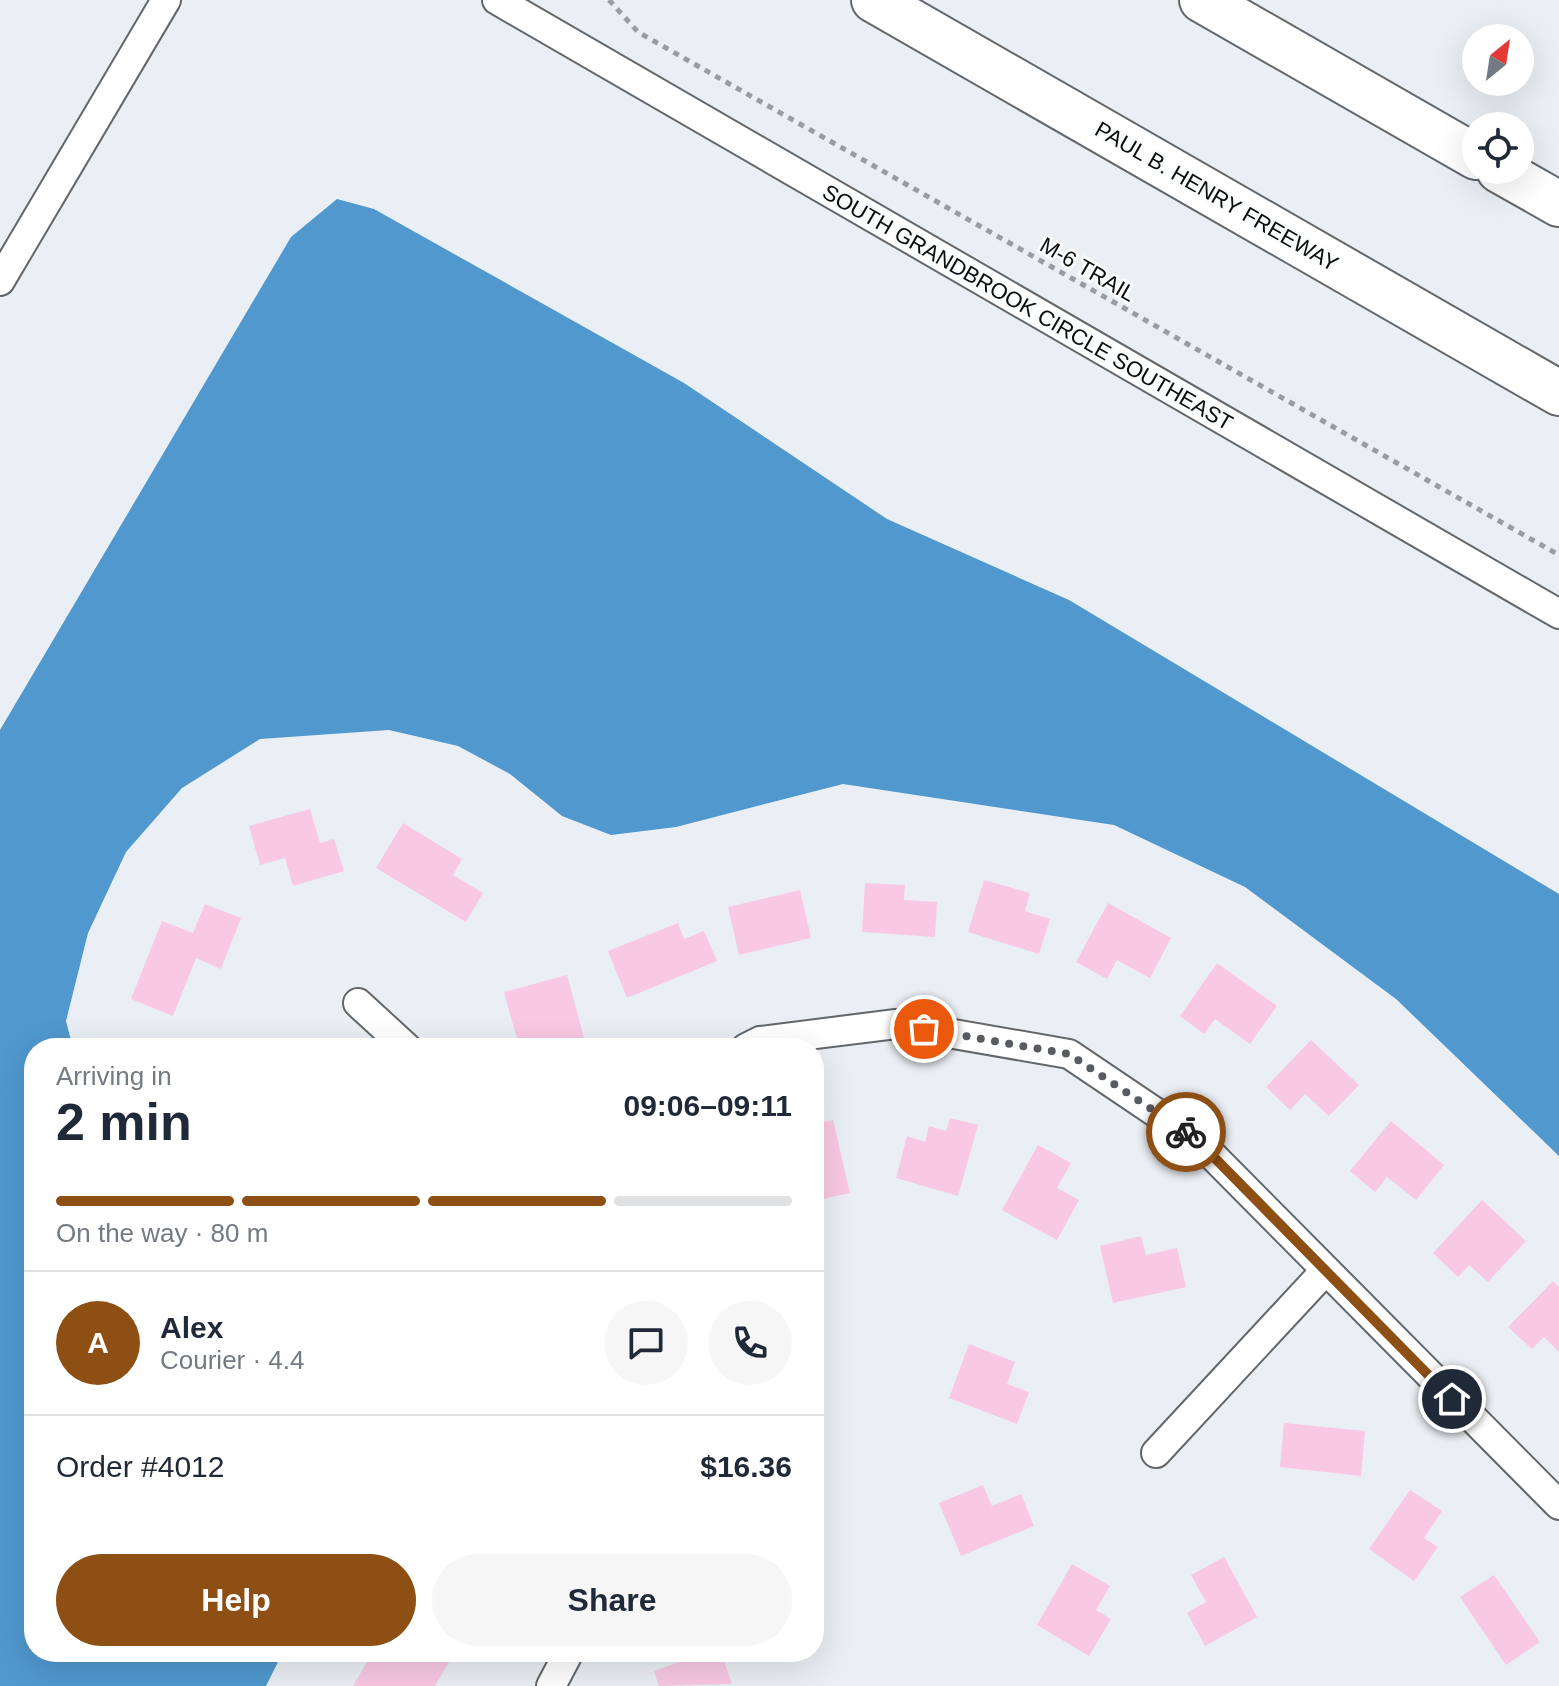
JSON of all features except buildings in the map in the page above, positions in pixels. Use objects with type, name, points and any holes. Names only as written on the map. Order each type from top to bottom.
[{"type":"highway","name":"PAUL B. HENRY FREEWAY","points":[[874,0],[1559,393]]},
{"type":"highway","points":[[1202,0],[1462,149]]},
{"type":"highway","points":[[1524,184],[1559,204]]},
{"type":"street","name":"SOUTH GRANDBROOK CIRCLE SOUTHEAST","points":[[497,0],[1559,614]]},
{"type":"street","points":[[2,274],[165,1]]},
{"type":"street","points":[[358,1003],[396,1038]]},
{"type":"street","points":[[784,1038],[896,1024],[1069,1054],[1198,1141],[1559,1505]]},
{"type":"street","points":[[1156,1453],[1325,1271]]},
{"type":"street","points":[[551,1686],[564,1662]]},
{"type":"path","name":"M-6 TRAIL","points":[[609,0],[638,32],[1559,555]]},
{"type":"water","points":[[337,199],[374,209],[684,383],[887,519],[1069,600],[1559,894],[1559,1156],[1396,999],[1245,887],[1114,825],[843,784],[676,827],[611,835],[562,816],[510,774],[458,746],[389,730],[260,739],[182,788],[126,852],[88,933],[66,1021],[70,1038],[24,1038],[24,1662],[278,1662],[266,1686],[0,1686],[0,730],[291,237]]},
{"type":"way so far","points":[[924,1029],[1069,1054],[1186,1132]]},
{"type":"route","points":[[1186,1132],[1452,1399]]}]
